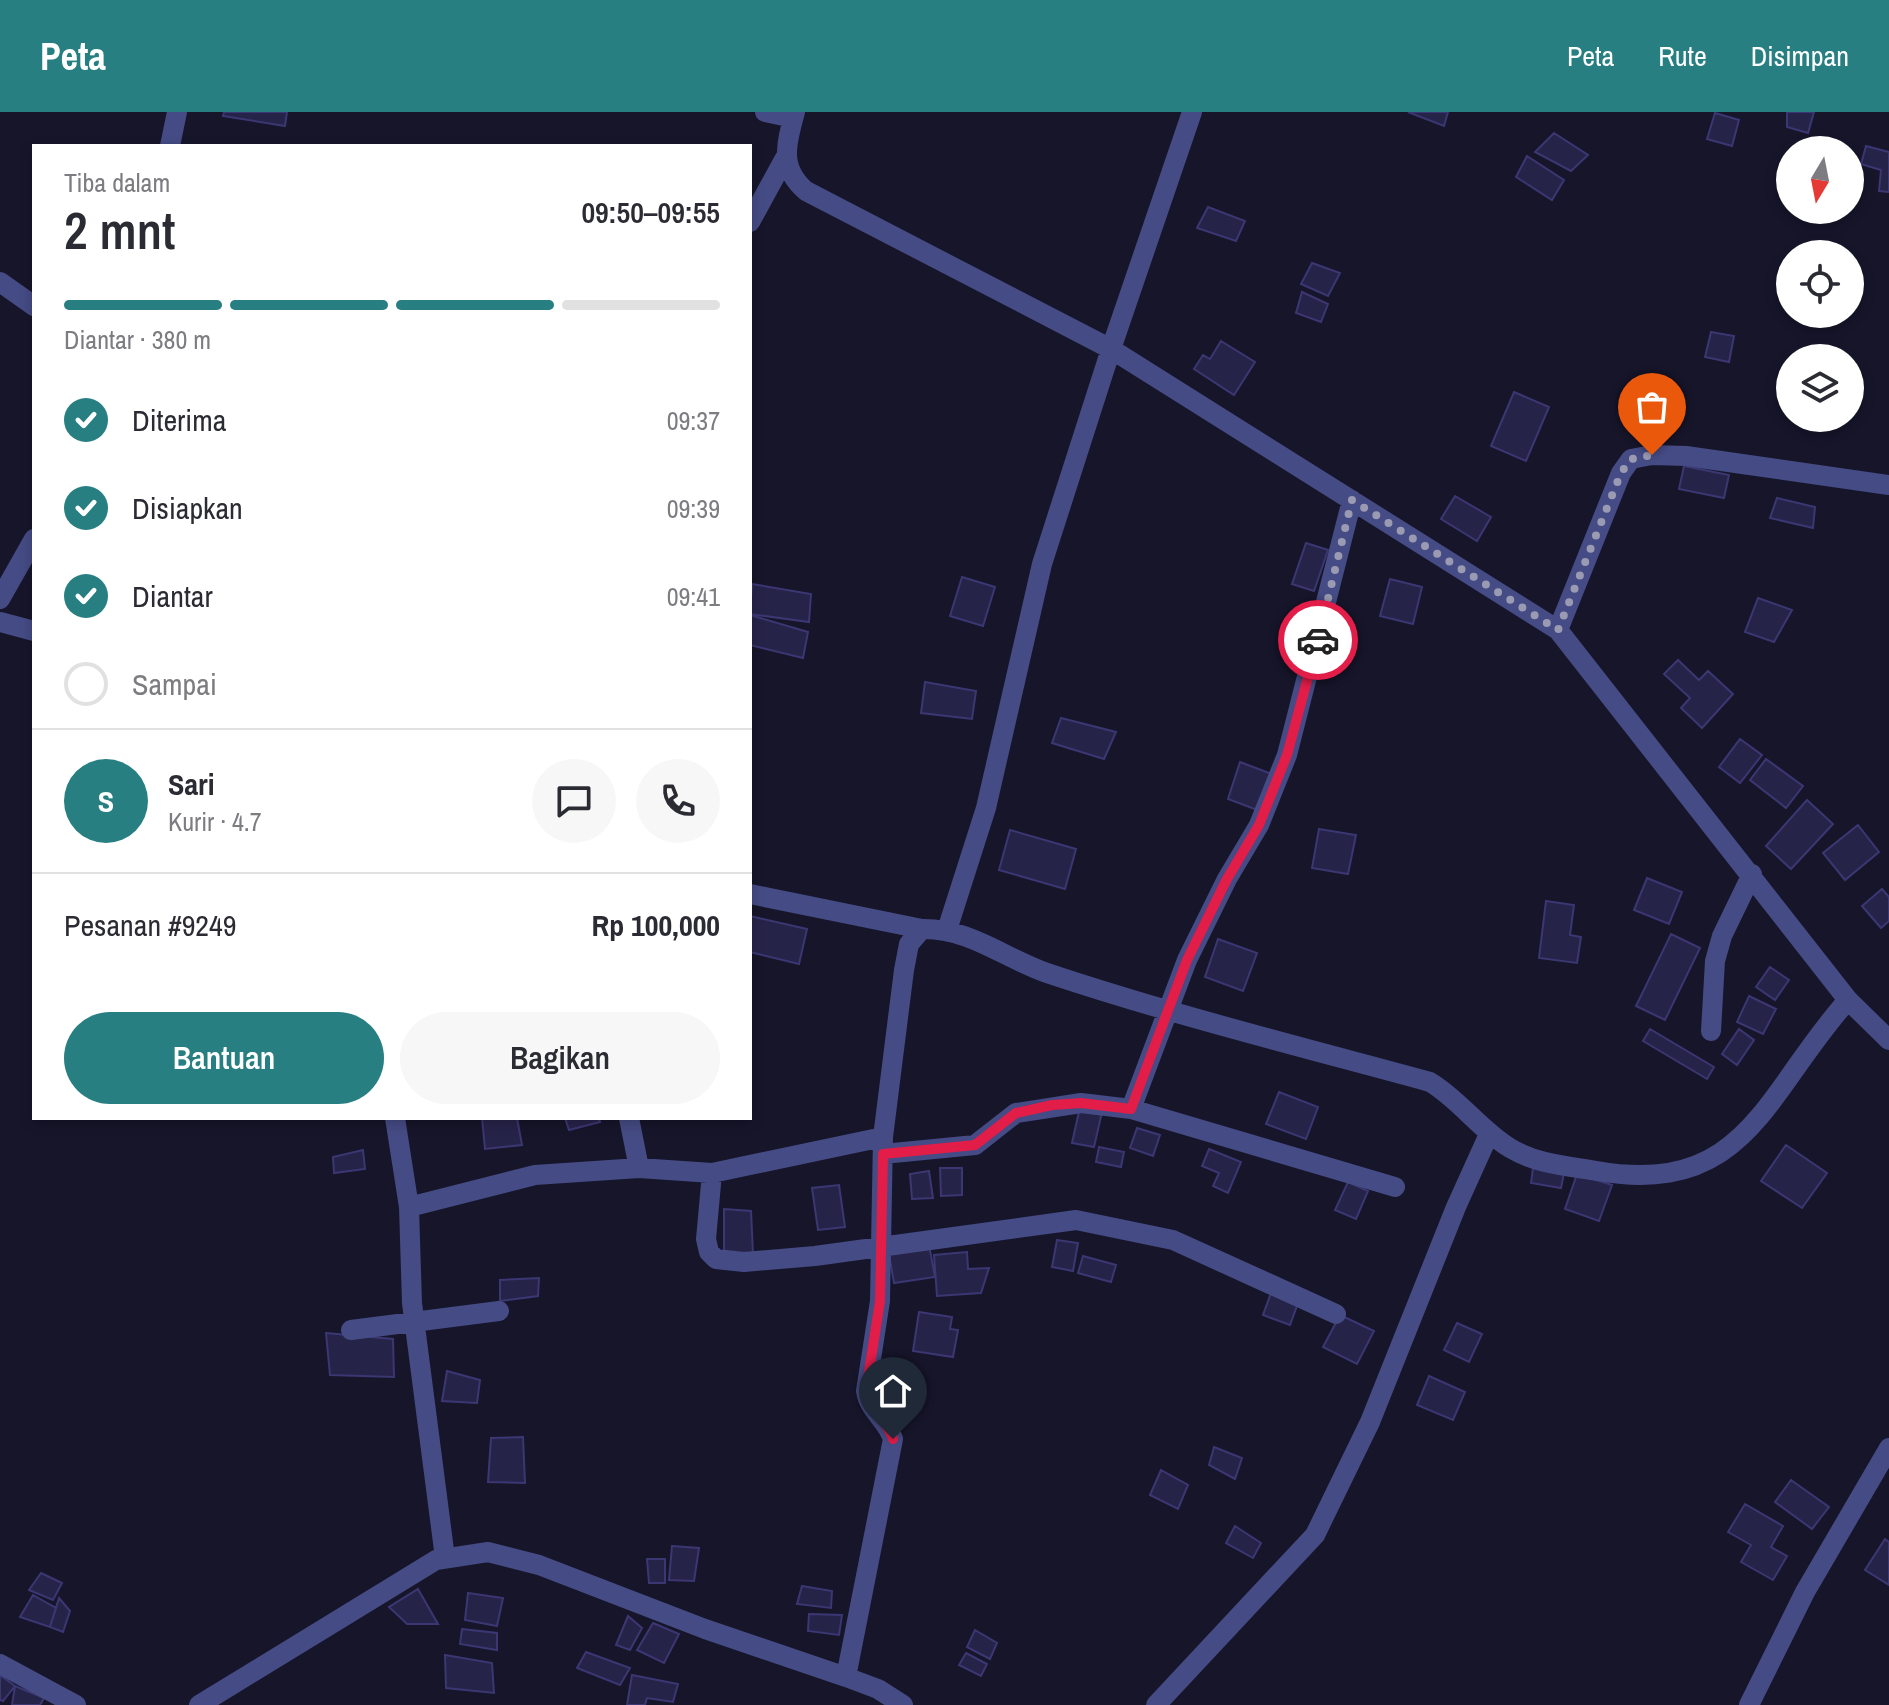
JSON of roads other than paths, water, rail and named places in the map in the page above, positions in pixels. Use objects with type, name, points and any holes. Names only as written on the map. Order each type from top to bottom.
[{"type":"street","points":[[170,144],[177,112]]},
{"type":"street","points":[[752,218],[785,158],[794,115],[765,112]]},
{"type":"street","points":[[947,930],[986,808],[1042,564],[1192,112]]},
{"type":"street","points":[[785,158],[797,184]]},
{"type":"street","points":[[772,178],[797,184],[828,204],[1111,349],[1558,630],[1848,1000],[1889,1040]]},
{"type":"street","points":[[0,282],[32,304]]},
{"type":"street","points":[[1558,630],[1621,473],[1631,459],[1652,455],[1686,456],[1889,485]]},
{"type":"street","points":[[1131,1109],[1187,960],[1227,879],[1259,825],[1287,755],[1352,500]]},
{"type":"street","points":[[0,599],[32,543]]},
{"type":"street","points":[[0,622],[32,630]]},
{"type":"street","points":[[1711,1031],[1715,961],[1722,936],[1752,874]]},
{"type":"street","points":[[752,894],[922,929],[947,930],[1045,972],[1168,1011],[1430,1082],[1446,1092],[1489,1134],[1536,1161],[1613,1174],[1668,1176],[1708,1163],[1731,1146],[1760,1115],[1848,1000]]},
{"type":"street","points":[[846,1677],[893,1439],[868,1402],[866,1391],[880,1301],[883,1146],[904,970],[909,944],[922,929]]},
{"type":"street","points":[[409,1207],[535,1175],[639,1168],[712,1173],[883,1146],[975,1145],[1016,1113],[1052,1105],[1081,1103],[1131,1109],[1395,1187]]},
{"type":"street","points":[[395,1120],[409,1207],[415,1323],[445,1558]]},
{"type":"street","points":[[629,1120],[639,1168]]},
{"type":"street","points":[[1156,1705],[1315,1535],[1370,1422],[1489,1134]]},
{"type":"street","points":[[712,1173],[706,1239],[709,1252],[716,1259],[744,1262],[1076,1220],[1173,1240],[1336,1314]]},
{"type":"street","points":[[351,1330],[499,1311]]},
{"type":"street","points":[[1749,1705],[1805,1592],[1889,1448]]},
{"type":"street","points":[[199,1705],[445,1558],[488,1552],[515,1557],[705,1629],[846,1677],[873,1697],[903,1705]]},
{"type":"street","points":[[0,1664],[76,1705]]}]
